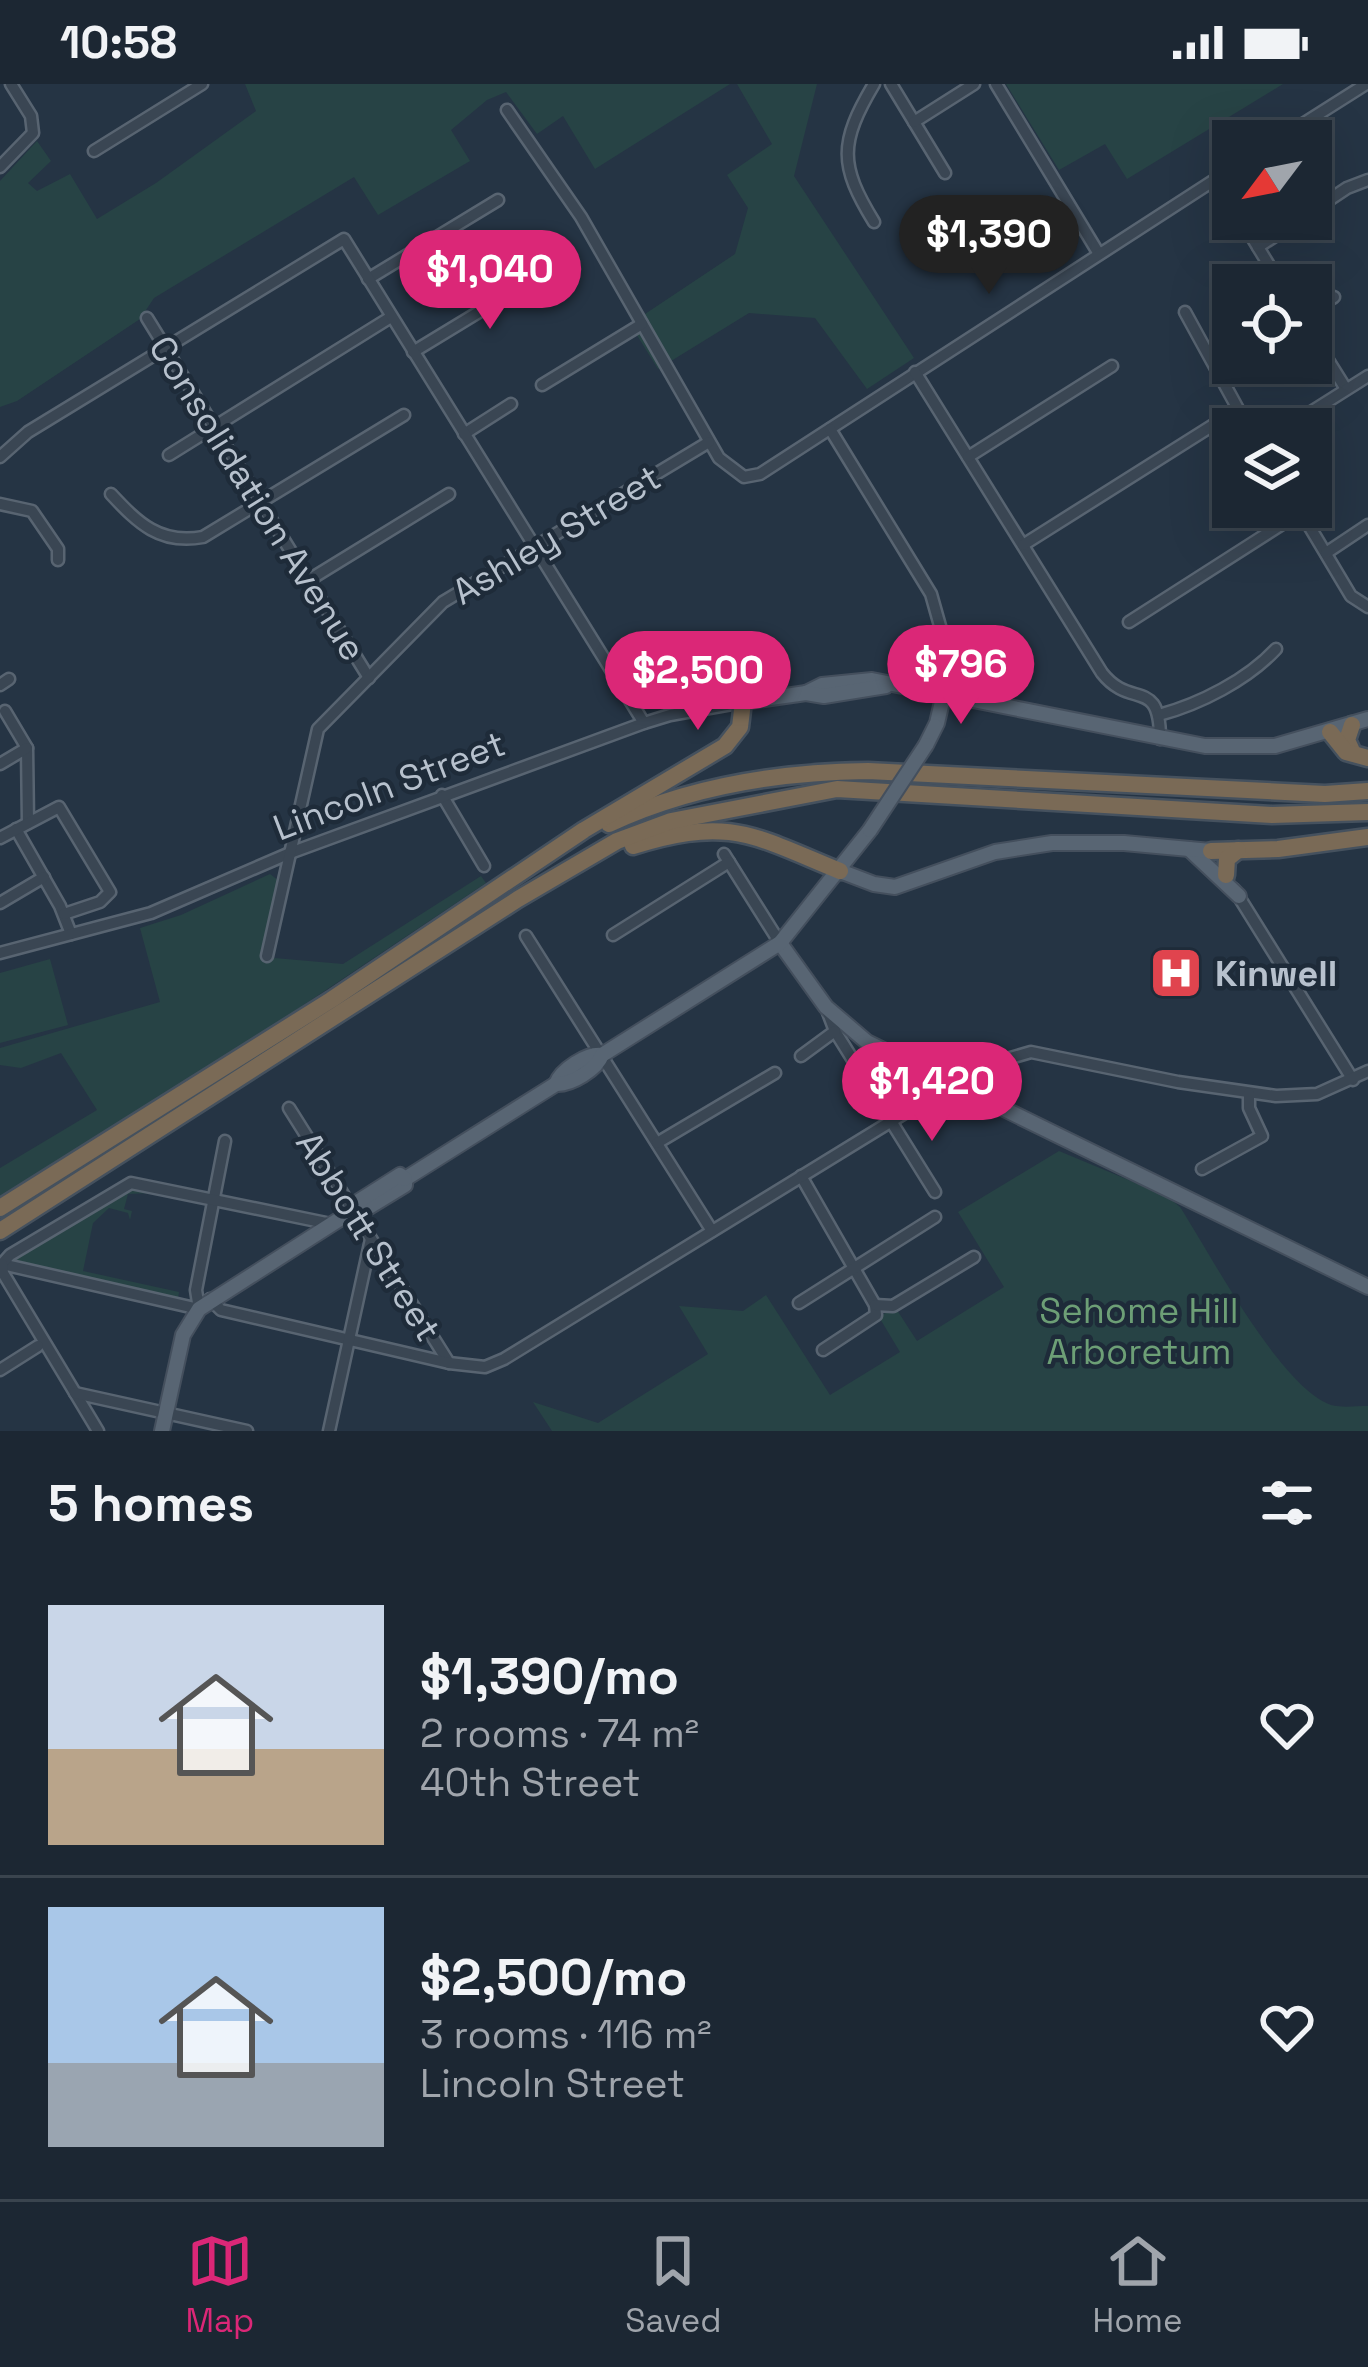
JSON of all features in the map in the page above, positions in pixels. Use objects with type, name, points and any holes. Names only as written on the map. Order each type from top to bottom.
[{"type":"highway","points":[[0,1208],[725,746],[740,727],[742,702]]},
{"type":"highway","points":[[1360,722],[1348,748],[1361,756]]},
{"type":"highway","points":[[1330,732],[1346,752],[1361,756]]},
{"type":"highway","points":[[539,861],[620,819],[663,804],[725,785],[798,772],[868,771],[1325,794],[1368,791]]},
{"type":"highway","points":[[0,1231],[350,1011],[518,899],[617,841],[671,821],[837,789],[1272,815],[1368,812]]},
{"type":"highway","points":[[518,899],[628,847],[707,828],[752,834],[840,871]]},
{"type":"highway","points":[[1211,851],[1368,837]]},
{"type":"highway","points":[[1226,874],[1227,859],[1238,850]]},
{"type":"main road","name":"Lincoln Street","points":[[742,702],[849,681],[894,683],[1160,739],[1250,748],[1299,742],[1360,722]]},
{"type":"main road","points":[[162,1431],[183,1335],[204,1304],[355,1209],[358,1201],[400,1175],[405,1179],[556,1084],[565,1072],[593,1054],[602,1055],[780,943],[840,871],[926,745],[944,693]]},
{"type":"main road","points":[[840,871],[895,887],[995,852],[1052,843],[1211,851]]},
{"type":"main road","points":[[1189,849],[1239,896]]},
{"type":"main road","points":[[780,943],[826,1007],[858,1032],[1368,1282]]},
{"type":"street","points":[[0,167],[31,139],[31,116],[11,84]]},
{"type":"street","points":[[94,152],[202,84]]},
{"type":"street","points":[[874,84],[846,156],[851,184],[874,222]]},
{"type":"street","points":[[891,84],[946,173]]},
{"type":"street","points":[[914,122],[974,84]]},
{"type":"street","points":[[996,84],[1099,254]]},
{"type":"street","points":[[1309,120],[1366,84]]},
{"type":"street","points":[[507,110],[568,197],[709,442],[725,466],[744,477],[760,474],[1212,182]]},
{"type":"street","points":[[1332,198],[1368,180]]},
{"type":"street","points":[[368,279],[498,200]]},
{"type":"street","points":[[0,458],[28,432],[344,239],[644,723]]},
{"type":"street","points":[[1254,240],[1269,264]]},
{"type":"street","points":[[1258,247],[1269,240]]},
{"type":"street","points":[[413,352],[542,273]]},
{"type":"street","points":[[1185,312],[1236,408]]},
{"type":"street","points":[[169,454],[391,316]]},
{"type":"street","name":"Consolidation Avenue","points":[[147,318],[369,678]]},
{"type":"street","points":[[542,385],[642,324]]},
{"type":"street","points":[[968,457],[1112,366]]},
{"type":"street","points":[[1332,367],[1346,389]]},
{"type":"street","points":[[915,372],[1109,681],[1121,691],[1151,700],[1159,715],[1160,739]]},
{"type":"street","points":[[1317,408],[1368,376]]},
{"type":"street","points":[[464,434],[511,404]]},
{"type":"street","points":[[111,494],[142,526],[181,539],[213,533],[404,416]]},
{"type":"street","points":[[1024,545],[1212,426]]},
{"type":"street","points":[[830,429],[932,594],[944,640],[944,693]]},
{"type":"street","name":"Ashley Street","points":[[290,853],[318,729],[443,602],[709,442]]},
{"type":"street","points":[[309,580],[449,494]]},
{"type":"street","points":[[0,504],[32,511],[58,549],[58,560]]},
{"type":"street","points":[[1325,553],[1368,526]]},
{"type":"street","points":[[1129,622],[1270,528]]},
{"type":"street","points":[[1310,528],[1351,596],[1368,607]]},
{"type":"street","points":[[1159,715],[1219,690],[1276,649]]},
{"type":"street","name":"Lincoln Street","points":[[0,953],[151,913],[290,853],[644,723],[742,702]]},
{"type":"street","points":[[5,712],[27,748],[22,826],[71,934]]},
{"type":"street","points":[[0,764],[27,748]]},
{"type":"street","points":[[442,795],[484,866]]},
{"type":"street","points":[[0,838],[58,807],[110,892],[106,898],[64,914]]},
{"type":"street","points":[[1211,851],[1353,1080]]},
{"type":"street","points":[[267,956],[290,853]]},
{"type":"street","points":[[614,935],[726,858],[780,943]]},
{"type":"street","points":[[0,903],[44,877]]},
{"type":"street","points":[[526,936],[712,1231]]},
{"type":"street","points":[[826,1007],[835,1031],[935,1192]]},
{"type":"street","points":[[801,1055],[835,1031]]},
{"type":"street","points":[[973,1090],[997,1062],[1031,1052],[1249,1093],[1304,1096],[1368,1071]]},
{"type":"street","points":[[657,1143],[775,1073]]},
{"type":"street","points":[[1202,1169],[1262,1136],[1249,1108],[1249,1093]]},
{"type":"street","points":[[2,1264],[204,1304],[449,1363],[485,1366],[497,1363],[921,1103]]},
{"type":"street","name":"Abbott Street","points":[[290,1108],[449,1363]]},
{"type":"street","points":[[204,1304],[196,1290],[225,1141]]},
{"type":"street","points":[[802,1176],[876,1310]]},
{"type":"street","points":[[2,1264],[31,1242],[138,1183],[331,1223]]},
{"type":"street","points":[[799,1304],[935,1217]]},
{"type":"street","points":[[329,1431],[371,1239]]},
{"type":"street","points":[[823,1350],[876,1310],[893,1306],[974,1257]]},
{"type":"street","points":[[2,1264],[3,1273],[96,1427],[81,1431]]},
{"type":"street","points":[[0,1370],[38,1346]]},
{"type":"street","points":[[75,1393],[247,1431]]},
{"type":"green space","points":[[245,84],[730,84],[595,169],[563,116],[537,134],[506,92],[487,100],[451,130],[470,161],[378,215],[354,177],[154,298],[140,319],[17,401],[0,407],[0,181],[37,141],[51,161],[28,183],[37,191],[70,174],[97,219],[256,111]]},
{"type":"green space","points":[[737,84],[817,84],[794,176],[914,358],[867,389],[815,318],[749,313],[658,369],[630,324],[735,254],[748,208],[727,175],[772,144]]},
{"type":"green space","points":[[1006,84],[1283,84],[1224,120],[1212,120],[1212,127],[1127,179],[1105,144],[1059,170]]},
{"type":"green space","points":[[270,874],[279,881],[263,957],[343,964],[481,876],[486,883],[151,1107],[0,1197],[0,1168],[97,1110],[61,1053],[21,1068],[0,1065],[0,1048],[160,1002],[140,928],[181,915]]},
{"type":"green space","points":[[50,959],[68,1025],[0,1043],[0,973]]},
{"type":"green space","name":"Sehome Hill Arboretum","points":[[1059,1151],[1167,1196],[1180,1207],[1248,1317],[1290,1373],[1331,1405],[1368,1406],[1368,1431],[552,1431],[533,1402],[598,1423],[708,1354],[679,1306],[743,1311],[766,1295],[830,1395],[900,1352],[879,1317],[895,1307],[917,1341],[1004,1287],[958,1212]]},
{"type":"green space","points":[[139,1188],[201,1202],[153,1193],[128,1194],[124,1209],[132,1211],[130,1220],[128,1213],[109,1208],[93,1223],[83,1271],[179,1292],[178,1298],[15,1260],[125,1192]]},
{"type":"place","name":"Kinwell","points":[[1176,973]]}]
